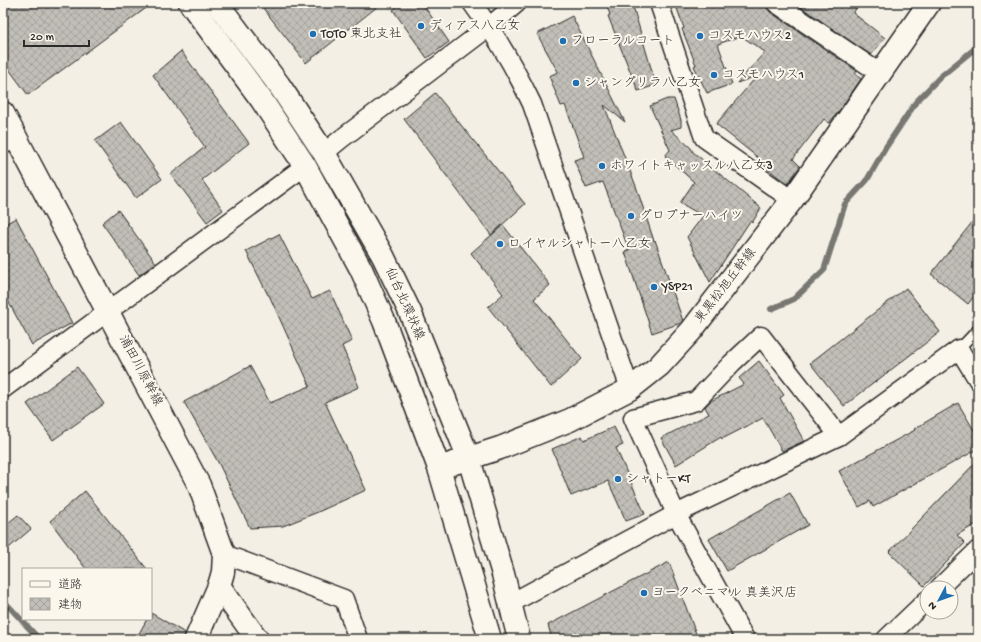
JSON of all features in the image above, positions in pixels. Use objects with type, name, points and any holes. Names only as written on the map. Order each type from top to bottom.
[{"type":"main road","name":"仙台北環状線","points":[[190,3],[261,99],[305,166],[361,269],[384,321],[439,468],[490,639]]},
{"type":"main road","name":"仙台北環状線","points":[[217,3],[279,85],[324,153],[383,256],[406,305],[469,459],[511,603],[519,639]]},
{"type":"main road","name":"東黒松旭丘幹線","points":[[439,468],[469,459],[570,420],[630,389],[659,366],[691,331],[792,200],[929,3]]},
{"type":"main road","name":"浦田川原幹線","points":[[3,112],[9,140],[109,312],[199,485],[224,554],[223,572],[219,586],[196,639]]},
{"type":"main road","points":[[219,586],[257,639]]},
{"type":"street","points":[[472,3],[490,26],[532,104],[630,389]]},
{"type":"street","points":[[324,153],[490,26],[517,3]]},
{"type":"street","points":[[659,3],[704,138],[792,200]]},
{"type":"street","points":[[776,3],[881,74]]},
{"type":"street","points":[[3,389],[305,166]]},
{"type":"street","points":[[745,639],[676,514],[634,418],[696,401],[732,363],[761,336],[839,436]]},
{"type":"street","points":[[511,603],[676,514],[839,436],[959,349],[978,380]]},
{"type":"street","points":[[947,580],[978,550]]},
{"type":"street","points":[[224,554],[344,599],[358,639]]},
{"type":"street","points":[[886,639],[919,608]]},
{"type":"lane","points":[[959,349],[978,329]]},
{"type":"building","points":[[3,3],[153,3],[28,95],[3,61]]},
{"type":"building","name":"TOTO 東北支社","points":[[259,3],[382,3],[306,63]]},
{"type":"building","name":"ディアス八乙女","points":[[402,3],[422,3],[449,42],[427,58],[393,10]]},
{"type":"building","points":[[606,3],[632,3],[656,85],[638,91],[608,16],[610,15]]},
{"type":"building","points":[[675,3],[766,3],[770,12],[857,71],[855,74],[861,79],[839,111],[829,123],[824,119],[793,159],[800,166],[788,184],[716,124],[757,76],[737,83],[765,52],[741,36],[718,44],[732,84],[707,93],[694,66],[696,65],[682,29],[684,28]]},
{"type":"building","points":[[795,3],[860,3],[853,13],[885,38],[871,55]]},
{"type":"building","points":[[572,16],[625,122],[604,105],[636,186],[683,321],[652,333],[625,252],[629,250],[603,182],[586,188],[574,160],[584,157],[565,105],[561,106],[549,76],[558,72],[537,34]]},
{"type":"building","points":[[181,51],[249,143],[202,180],[223,210],[207,222],[171,174],[205,147],[153,75]]},
{"type":"building","points":[[435,93],[525,204],[491,235],[404,119]]},
{"type":"building","points":[[667,99],[674,99],[681,120],[681,127],[671,130],[691,148],[693,152],[761,208],[752,223],[750,221],[710,282],[687,237],[703,216],[680,203],[694,182],[665,156],[670,150],[650,106]]},
{"type":"building","points":[[121,122],[162,179],[136,198],[95,141]]},
{"type":"building","points":[[118,210],[156,263],[139,275],[102,223]]},
{"type":"building","points":[[978,215],[978,291],[968,304],[931,274]]},
{"type":"building","points":[[16,218],[72,323],[32,345],[3,292],[3,225]]},
{"type":"building","points":[[503,225],[550,285],[534,299],[582,359],[551,387],[488,307],[503,294],[471,253]]},
{"type":"building","points":[[279,234],[312,299],[330,291],[352,341],[342,346],[359,387],[325,402],[366,490],[283,526],[250,528],[219,464],[184,402],[250,366],[270,403],[310,386],[269,295],[246,251]]},
{"type":"building","points":[[906,288],[940,332],[844,406],[810,363]]},
{"type":"building","points":[[759,361],[784,395],[780,398],[804,441],[782,451],[763,418],[722,439],[721,437],[676,465],[661,438],[709,414],[705,407],[709,402],[744,384],[739,378]]},
{"type":"building","points":[[77,367],[104,404],[53,440],[27,404]]},
{"type":"building","points":[[958,403],[978,437],[978,449],[873,507],[870,501],[859,507],[839,471],[915,430],[914,429]]},
{"type":"building","points":[[614,427],[623,445],[616,448],[645,514],[626,521],[608,481],[571,496],[552,449],[582,436],[584,440]]},
{"type":"building","points":[[978,460],[978,523],[957,535],[965,543],[930,580],[919,581],[889,552]]},
{"type":"building","points":[[85,491],[146,568],[85,568],[50,521]]},
{"type":"building","points":[[790,493],[808,525],[727,571],[709,539]]},
{"type":"building","points":[[18,515],[31,529],[3,553],[3,527]]},
{"type":"building","name":"ヨークベニマル 真美沢店","points":[[669,562],[698,639],[552,639],[548,625]]},
{"type":"building","points":[[152,614],[185,633],[184,639],[136,639],[146,620],[152,620]]},
{"type":"waterway","points":[[771,309],[794,299],[824,270],[845,204],[867,180],[886,147],[916,102],[940,77],[978,46]]},
{"type":"waterway","points":[[3,600],[39,639]]},
{"type":"place","name":"ディアス八乙女","points":[[421,26]]},
{"type":"place","name":"TOTO 東北支社","points":[[313,34]]},
{"type":"place","name":"コスモハウス2","points":[[700,36]]},
{"type":"place","name":"フローラルコート","points":[[563,41]]},
{"type":"place","name":"コスモハウス1","points":[[714,75]]},
{"type":"place","name":"シャングリラ八乙女","points":[[576,83]]},
{"type":"place","name":"ホワイトキャッスル八乙女3","points":[[602,166]]},
{"type":"place","name":"グロブナーハイツ","points":[[631,216]]},
{"type":"place","name":"ロイヤルシャトー八乙女","points":[[500,244]]},
{"type":"place","name":"YSP21","points":[[654,287]]},
{"type":"place","name":"シャトーKT","points":[[618,479]]},
{"type":"place","name":"ヨークベニマル 真美沢店","points":[[644,593]]}]
